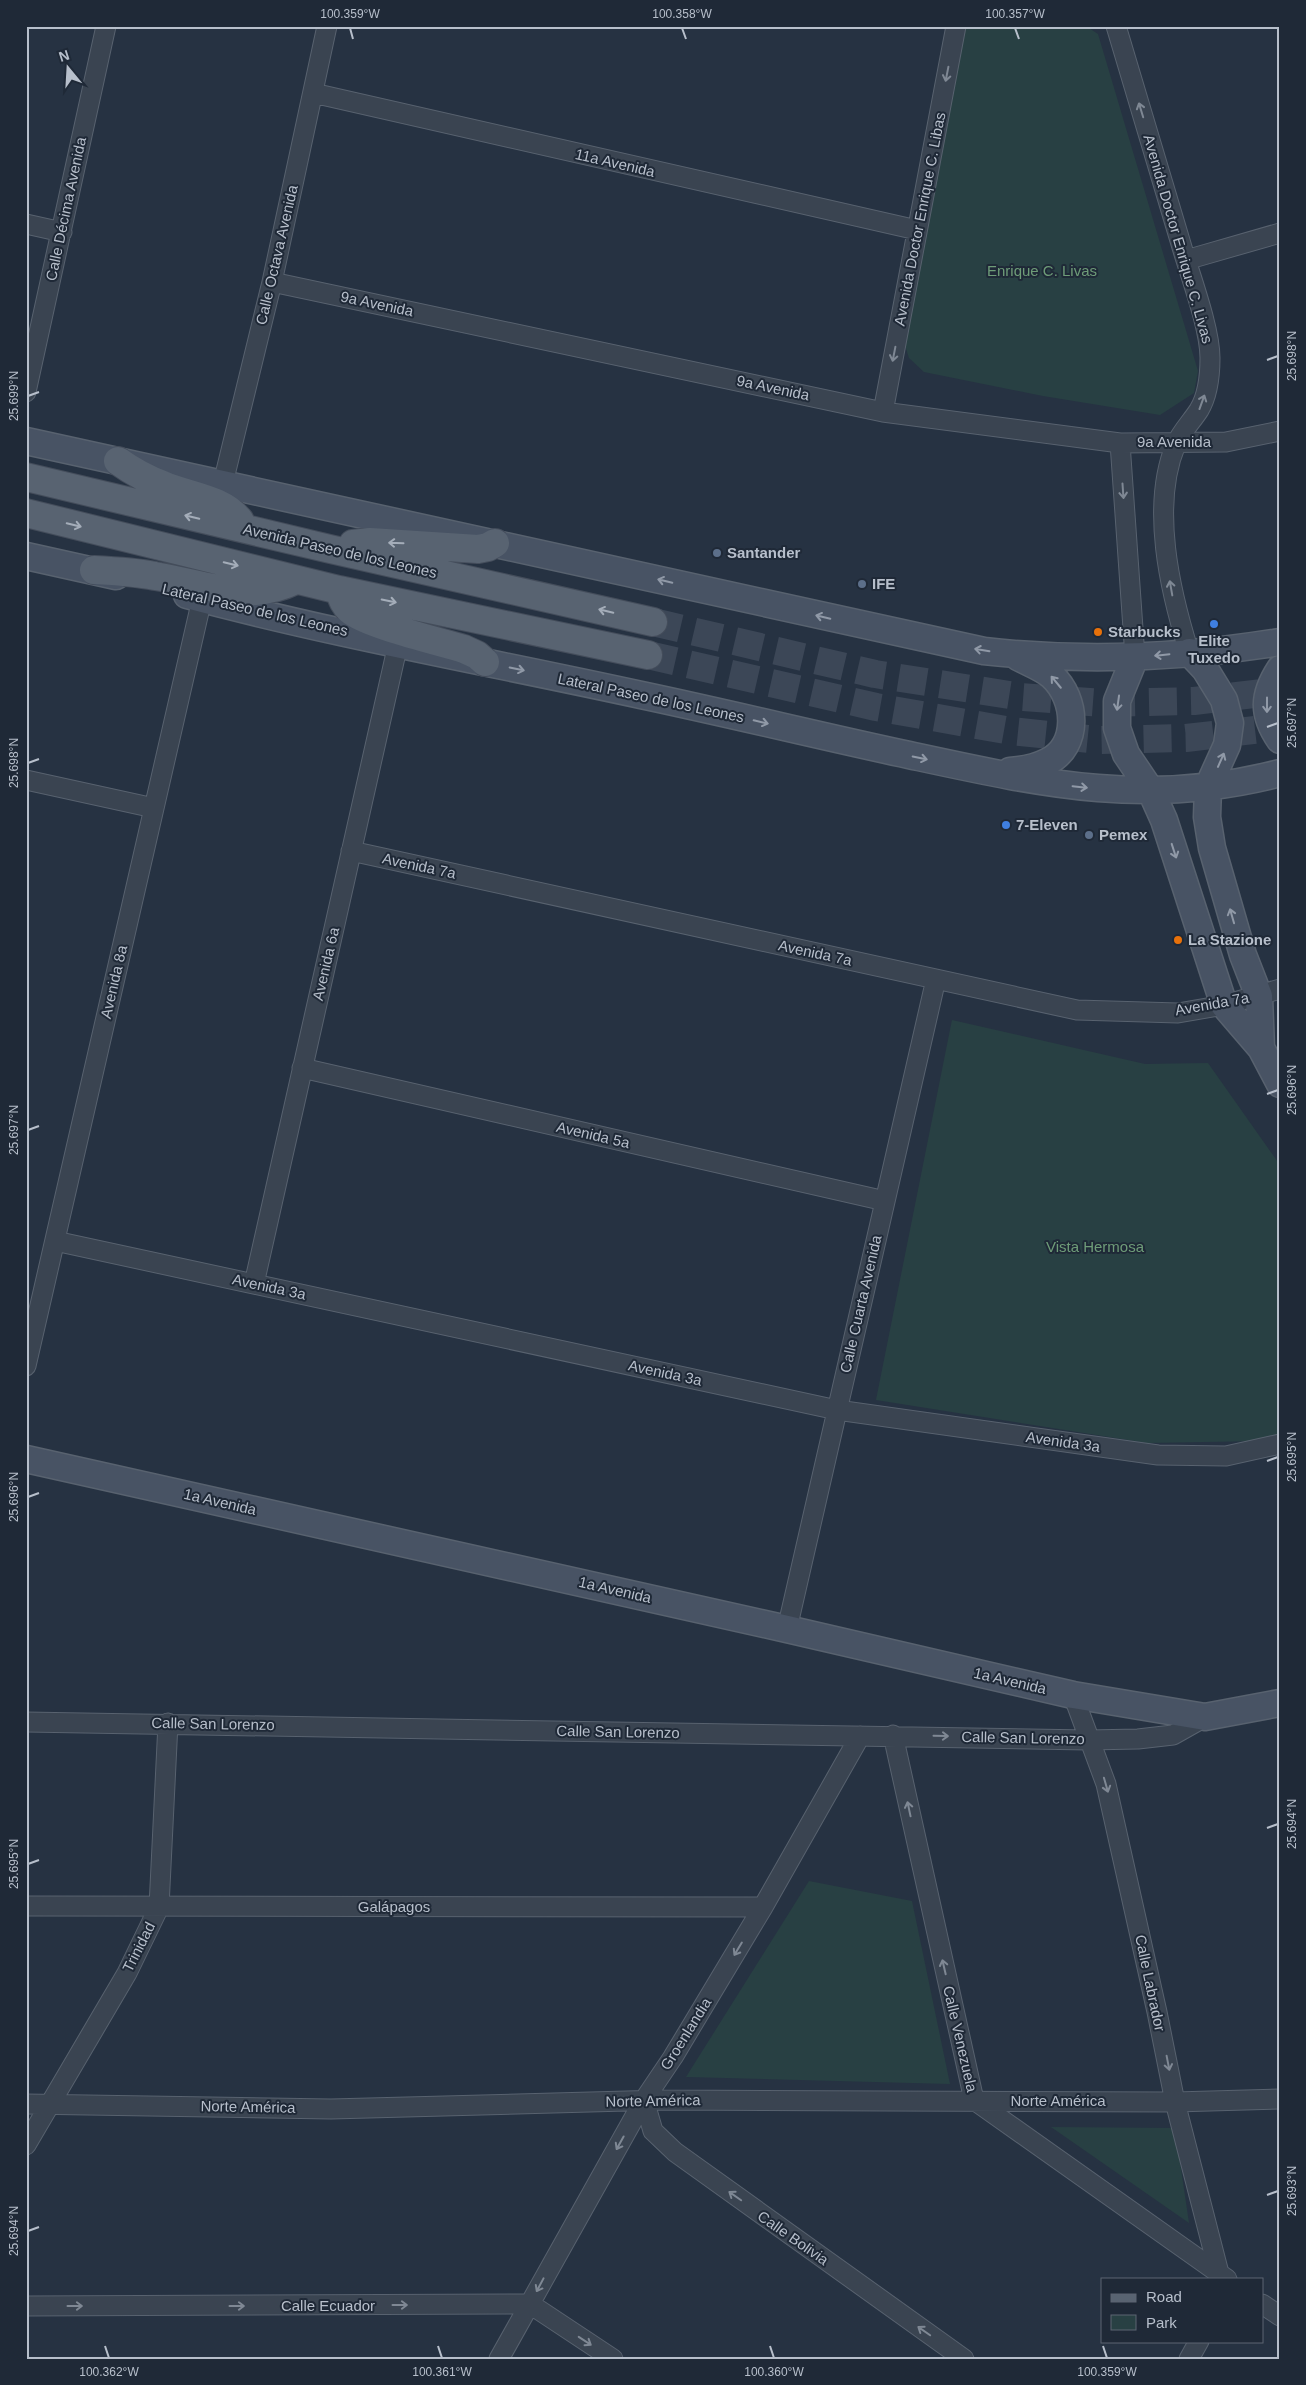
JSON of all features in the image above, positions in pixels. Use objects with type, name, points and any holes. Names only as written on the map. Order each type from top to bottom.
[{"type":"main road","points":[[118,461],[136,473],[164,486],[207,500],[229,510],[247,530]]},
{"type":"main road","name":"Avenida Paseo de los Leones","points":[[26,477],[330,550],[654,622]]},
{"type":"main road","points":[[26,513],[339,590],[648,655]]},
{"type":"main road","points":[[330,550],[348,544],[370,542],[478,549],[496,543]]},
{"type":"main road","points":[[94,570],[154,576],[243,593],[272,589],[296,580]]},
{"type":"main road","points":[[339,590],[343,602],[351,611],[367,619],[464,649],[477,655],[485,662]]},
{"type":"street","name":"Calle Décima Avenida","points":[[26,392],[106,26]]},
{"type":"street","name":"Calle Octava Avenida","points":[[223,483],[272,282],[327,26]]},
{"type":"street","name":"Avenida Doctor Enrique C. Libas","points":[[883,412],[956,26]]},
{"type":"street","name":"Avenida Doctor Enrique C. Livas","points":[[1116,26],[1186,260],[1210,356],[1209,382],[1201,408],[1176,443],[1167,476],[1164,526],[1168,568],[1175,607],[1189,652],[1205,669],[1224,700],[1230,723],[1227,745],[1208,787],[1207,817],[1212,848],[1243,955],[1270,992],[1261,1048]]},
{"type":"street","name":"11a Avenida","points":[[313,93],[917,230]]},
{"type":"street","points":[[26,224],[62,232]]},
{"type":"street","points":[[1186,260],[1280,233]]},
{"type":"street","name":"9a Avenida","points":[[272,282],[883,412],[1120,443],[1226,442],[1280,431]]},
{"type":"street","points":[[26,441],[496,543],[936,642],[1012,654],[1077,658],[1135,658],[1244,648],[1280,642]]},
{"type":"street","name":"Avenida Doctor Enrique C. Livas","points":[[1120,443],[1135,658],[1117,701],[1117,728],[1126,754],[1152,791],[1164,820],[1224,1005],[1261,1048],[1280,1084]]},
{"type":"street","name":"Lateral Paseo de los Leones","points":[[26,556],[94,570],[202,599],[398,644],[989,772],[1054,784],[1113,791],[1152,791],[1208,787],[1280,773]]},
{"type":"street","name":"Avenida 8a","points":[[26,1366],[202,599]]},
{"type":"street","name":"Avenida 6a","points":[[254,1284],[398,644]]},
{"type":"street","points":[[989,772],[1028,769],[1048,762],[1064,748],[1071,729],[1071,710],[1064,692],[1052,676],[1012,654]]},
{"type":"street","points":[[1280,669],[1272,682],[1266,702],[1268,720],[1280,740]]},
{"type":"street","points":[[26,780],[154,808]]},
{"type":"street","name":"Avenida 7a","points":[[351,851],[1077,1010],[1178,1013],[1224,1005],[1270,992]]},
{"type":"street","name":"Calle Cuarta Avenida","points":[[787,1629],[936,979]]},
{"type":"street","name":"Avenida 5a","points":[[302,1068],[885,1201]]},
{"type":"street","name":"Avenida 3a","points":[[55,1241],[837,1410],[1158,1455],[1226,1456],[1280,1444]]},
{"type":"street","name":"1a Avenida","points":[[26,1459],[1073,1695],[1205,1717],[1278,1705]]},
{"type":"street","name":"Calle Labrador","points":[[1073,1695],[1088,1740],[1106,1784],[1175,2102],[1223,2276]]},
{"type":"street","name":"Calle San Lorenzo","points":[[26,1722],[892,1735],[1088,1740],[1138,1739],[1173,1735],[1205,1717]]},
{"type":"street","name":"Trinidad","points":[[26,2145],[126,1973],[159,1907],[168,1723]]},
{"type":"street","name":"Calle Venezuela","points":[[892,1735],[974,2100],[1223,2276]]},
{"type":"street","name":"Groenlandia","points":[[499,2359],[644,2100],[673,2057],[763,1907],[860,1736]]},
{"type":"street","name":"Galápagos","points":[[26,1906],[763,1907]]},
{"type":"street","name":"Norte América","points":[[26,2104],[331,2109],[644,2100],[1175,2102],[1280,2099]]},
{"type":"street","name":"Calle Bolivia","points":[[644,2100],[653,2131],[675,2152],[964,2359]]},
{"type":"street","points":[[530,2304],[613,2359]]},
{"type":"street","name":"Calle Ecuador","points":[[26,2306],[530,2304]]},
{"type":"street","points":[[1264,2305],[1280,2316]]},
{"type":"street","points":[[1189,2359],[1198,2342]]},
{"type":"green space","name":"Enrique C. Livas","points":[[966,26],[1074,26],[1089,28],[1098,34],[1198,371],[1194,393],[1160,415],[1043,396],[924,372],[909,358],[903,339]]},
{"type":"green space","name":"Vista Hermosa","points":[[952,1020],[1145,1064],[1208,1063],[1280,1165],[1280,1434],[1261,1441],[1147,1443],[876,1400]]},
{"type":"green space","points":[[809,1881],[912,1901],[950,2084],[686,2077]]},
{"type":"green space","points":[[1051,2127],[1175,2128],[1189,2223]]},
{"type":"tunnel","points":[[653,622],[875,674],[1022,697],[1103,703],[1194,701],[1280,691]]},
{"type":"tunnel","points":[[648,655],[876,707],[1011,731],[1098,740],[1186,738],[1280,727]]},
{"type":"place","name":"Santander","points":[[717,553]]},
{"type":"place","name":"IFE","points":[[862,584]]},
{"type":"place","name":"Elite Tuxedo","points":[[1214,624]]},
{"type":"place","name":"Starbucks","points":[[1098,632]]},
{"type":"place","name":"7-Eleven","points":[[1006,825]]},
{"type":"place","name":"Pemex","points":[[1089,835]]},
{"type":"place","name":"La Stazione","points":[[1178,940]]}]
